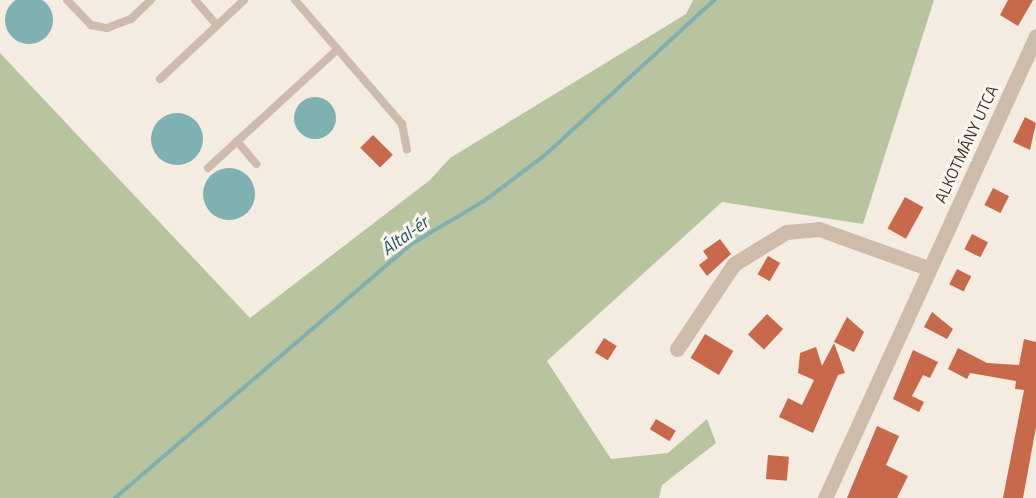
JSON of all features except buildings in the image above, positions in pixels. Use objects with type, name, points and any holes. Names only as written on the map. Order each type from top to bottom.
[{"type":"street","name":"ALKOTMÁNY UTCA","points":[[825,498],[928,268],[1036,36]]},
{"type":"street","points":[[677,349],[734,264],[786,232],[826,231],[928,268]]},
{"type":"lane","points":[[67,0],[91,25],[107,28],[131,19],[151,0]]},
{"type":"lane","points":[[195,0],[218,25]]},
{"type":"lane","points":[[160,80],[244,0]]},
{"type":"lane","points":[[295,0],[402,124],[407,150]]},
{"type":"lane","points":[[208,168],[338,49]]},
{"type":"lane","points":[[237,141],[256,164]]},
{"type":"green space","points":[[693,0],[934,0],[863,224],[722,202],[547,361],[611,459],[668,453],[707,419],[716,443],[662,485],[659,498],[0,498],[0,53],[250,318],[430,180],[450,158],[686,14]]},
{"type":"water","points":[[24,-4],[34,-4],[49,6],[53,20],[52,29],[43,40],[34,44],[24,44],[9,34],[5,25],[5,15],[15,0]]},
{"type":"water","points":[[315,97],[323,98],[330,103],[335,110],[335,126],[330,133],[323,138],[315,139],[307,138],[300,133],[295,126],[294,118],[295,110],[300,103],[307,98]]},
{"type":"water","points":[[177,113],[191,117],[199,125],[203,139],[199,153],[191,161],[177,165],[163,161],[155,153],[151,139],[155,125],[163,117]]},
{"type":"water","points":[[229,168],[243,172],[251,180],[255,194],[251,208],[243,216],[229,220],[215,216],[207,208],[203,194],[207,180],[215,172]]},
{"type":"waterway","name":"Által-ér","points":[[115,498],[413,243],[484,201],[544,156],[714,0]]}]
